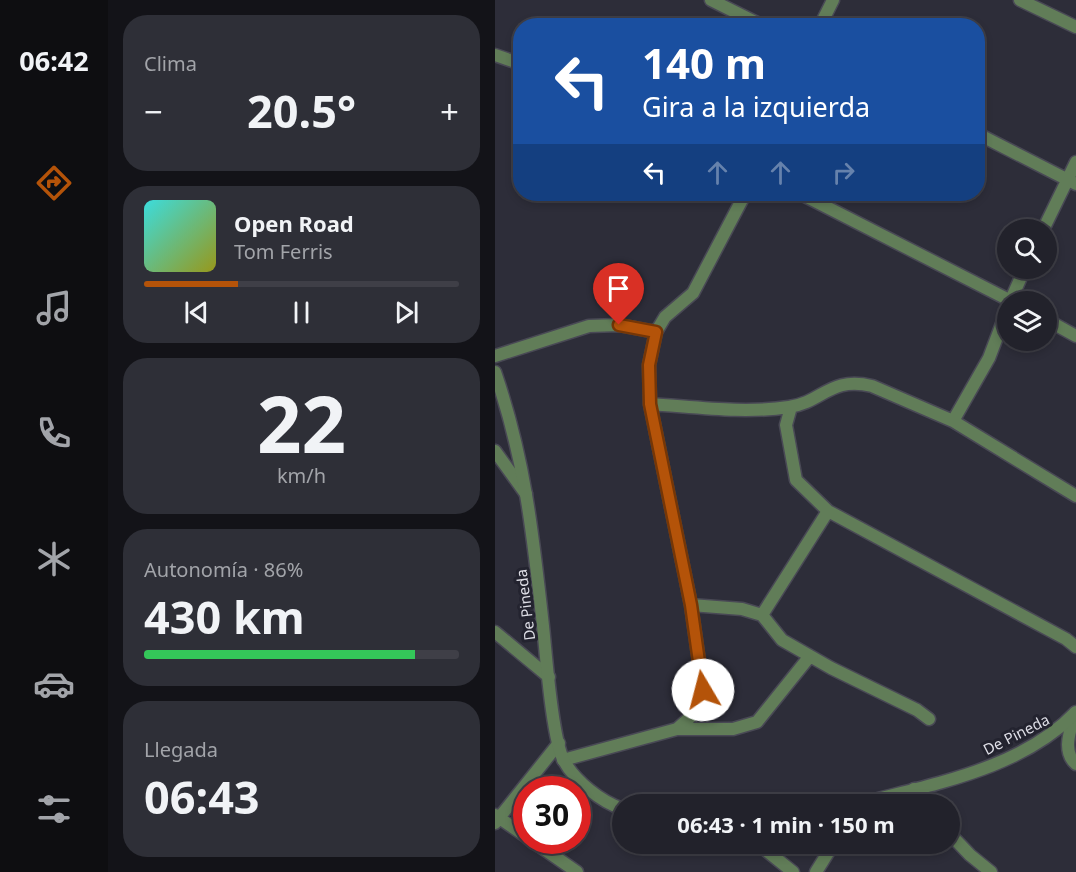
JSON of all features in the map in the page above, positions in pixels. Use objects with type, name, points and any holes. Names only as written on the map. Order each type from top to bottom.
[{"type":"street","points":[[711,0],[747,18]]},
{"type":"street","points":[[825,18],[833,0]]},
{"type":"street","points":[[1020,0],[1076,27]]},
{"type":"street","points":[[495,55],[513,61]]},
{"type":"street","points":[[985,138],[1071,182]]},
{"type":"street","points":[[1049,219],[1071,182],[1076,162]]},
{"type":"street","points":[[677,729],[696,712],[703,690],[691,605],[650,404],[649,365],[656,332],[665,317],[693,293],[741,201]]},
{"type":"street","points":[[814,201],[997,296]]},
{"type":"street","points":[[495,356],[589,326],[619,325],[656,332]]},
{"type":"street","points":[[1057,326],[1076,336]]},
{"type":"street","points":[[953,421],[989,358],[997,337]]},
{"type":"street","name":"De Pineda","points":[[495,372],[513,425],[528,498],[549,676],[563,760],[584,785],[612,805]]},
{"type":"street","points":[[650,404],[738,410],[791,407],[843,383],[858,382],[953,421],[1076,496]]},
{"type":"street","points":[[791,407],[786,425],[796,480],[828,511],[1066,639],[1076,647]]},
{"type":"street","points":[[495,451],[528,498]]},
{"type":"street","points":[[762,615],[828,511]]},
{"type":"street","points":[[691,605],[742,609],[762,615],[782,640],[917,710],[929,719]]},
{"type":"street","points":[[495,632],[549,676]]},
{"type":"street","points":[[563,760],[677,729],[733,729],[757,722],[810,656]]},
{"type":"street","points":[[1076,713],[1067,748],[1071,760],[1076,764]]},
{"type":"street","name":"De Pineda","points":[[896,794],[998,763],[1059,730],[1076,713]]},
{"type":"street","points":[[513,829],[497,819],[559,743]]},
{"type":"street","points":[[914,789],[918,794]]},
{"type":"street","points":[[960,845],[991,872]]},
{"type":"street","points":[[551,854],[577,872]]},
{"type":"street","points":[[771,854],[793,872]]},
{"type":"street","points":[[816,872],[827,854]]},
{"type":"route","points":[[619,325],[656,332],[649,365],[650,404],[691,605],[703,690]]}]
